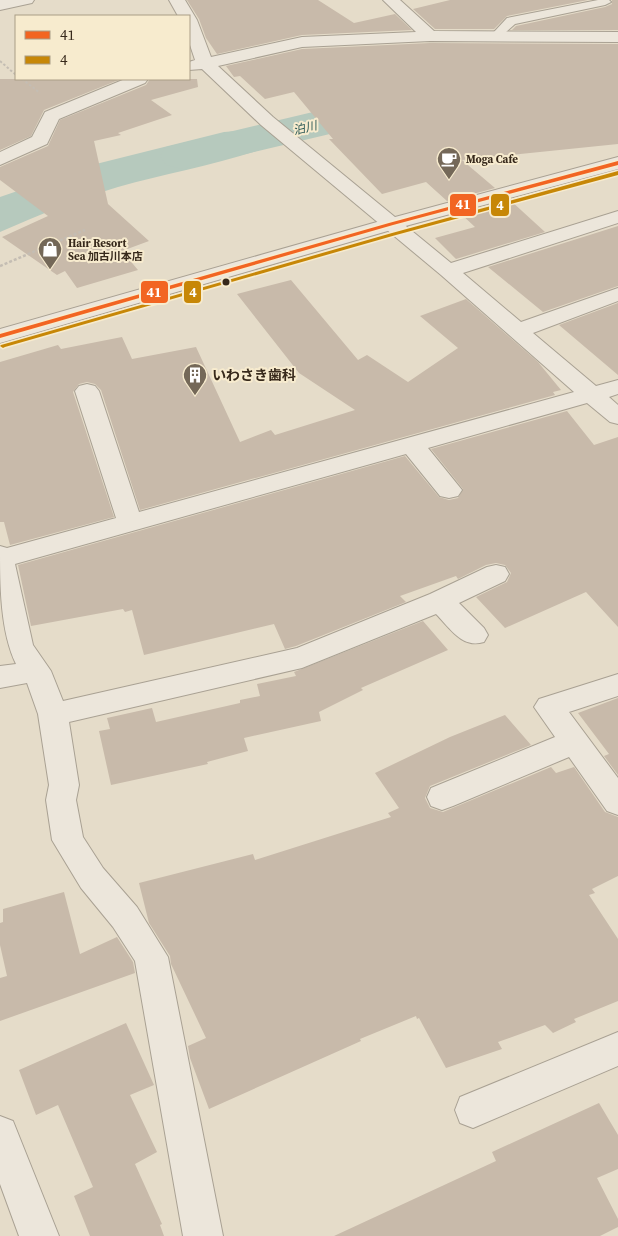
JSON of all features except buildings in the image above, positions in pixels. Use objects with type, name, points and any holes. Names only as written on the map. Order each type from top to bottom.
[{"type":"street","points":[[0,5],[26,0]]},
{"type":"street","points":[[176,0],[185,15]]},
{"type":"street","points":[[391,0],[430,36]]},
{"type":"street","points":[[190,26],[197,65],[448,271],[618,417]]},
{"type":"street","points":[[197,65],[302,42],[430,36],[498,42],[618,37]]},
{"type":"street","points":[[0,159],[40,140],[51,116],[137,80]]},
{"type":"street","points":[[0,336],[391,224],[618,163]]},
{"type":"street","points":[[448,271],[618,217]]},
{"type":"street","points":[[518,331],[618,294]]},
{"type":"street","points":[[203,1236],[150,958],[125,917],[92,878],[68,840],[61,800],[64,785],[53,714],[38,671],[20,648],[1,557],[618,387]]},
{"type":"street","points":[[87,391],[130,523]]},
{"type":"street","points":[[412,445],[449,490]]},
{"type":"street","points":[[53,714],[121,700],[302,657],[440,601],[496,574]]},
{"type":"street","points":[[440,601],[474,635]]},
{"type":"street","points":[[0,677],[38,671]]},
{"type":"street","points":[[618,685],[549,707],[618,802]]},
{"type":"street","points":[[442,797],[574,742]]},
{"type":"street","points":[[473,1110],[618,1049]]},
{"type":"street","points":[[0,1134],[39,1236]]},
{"type":"lane","points":[[498,42],[500,32],[511,21],[605,2]]},
{"type":"path","points":[[0,61],[15,74]]},
{"type":"path","points":[[0,266],[85,230]]},
{"type":"path","points":[[0,260],[5,263]]},
{"type":"shaded area","points":[[262,129],[277,144],[238,157],[103,192],[0,232],[0,197],[96,164],[224,132]]},
{"type":"waterway","name":"泊川","points":[[182,156],[372,111],[408,105]]},
{"type":"transit line","name":"41","points":[[0,336],[391,224],[618,163]]},
{"type":"transit line","name":"4","points":[[3,346],[394,234],[618,173]]},
{"type":"place","name":"Moga Cafe","points":[[449,180]]},
{"type":"place","name":"Hair Resort Sea 加古川本店","points":[[50,270]]},
{"type":"place","name":"いわさき歯科","points":[[195,396]]}]
